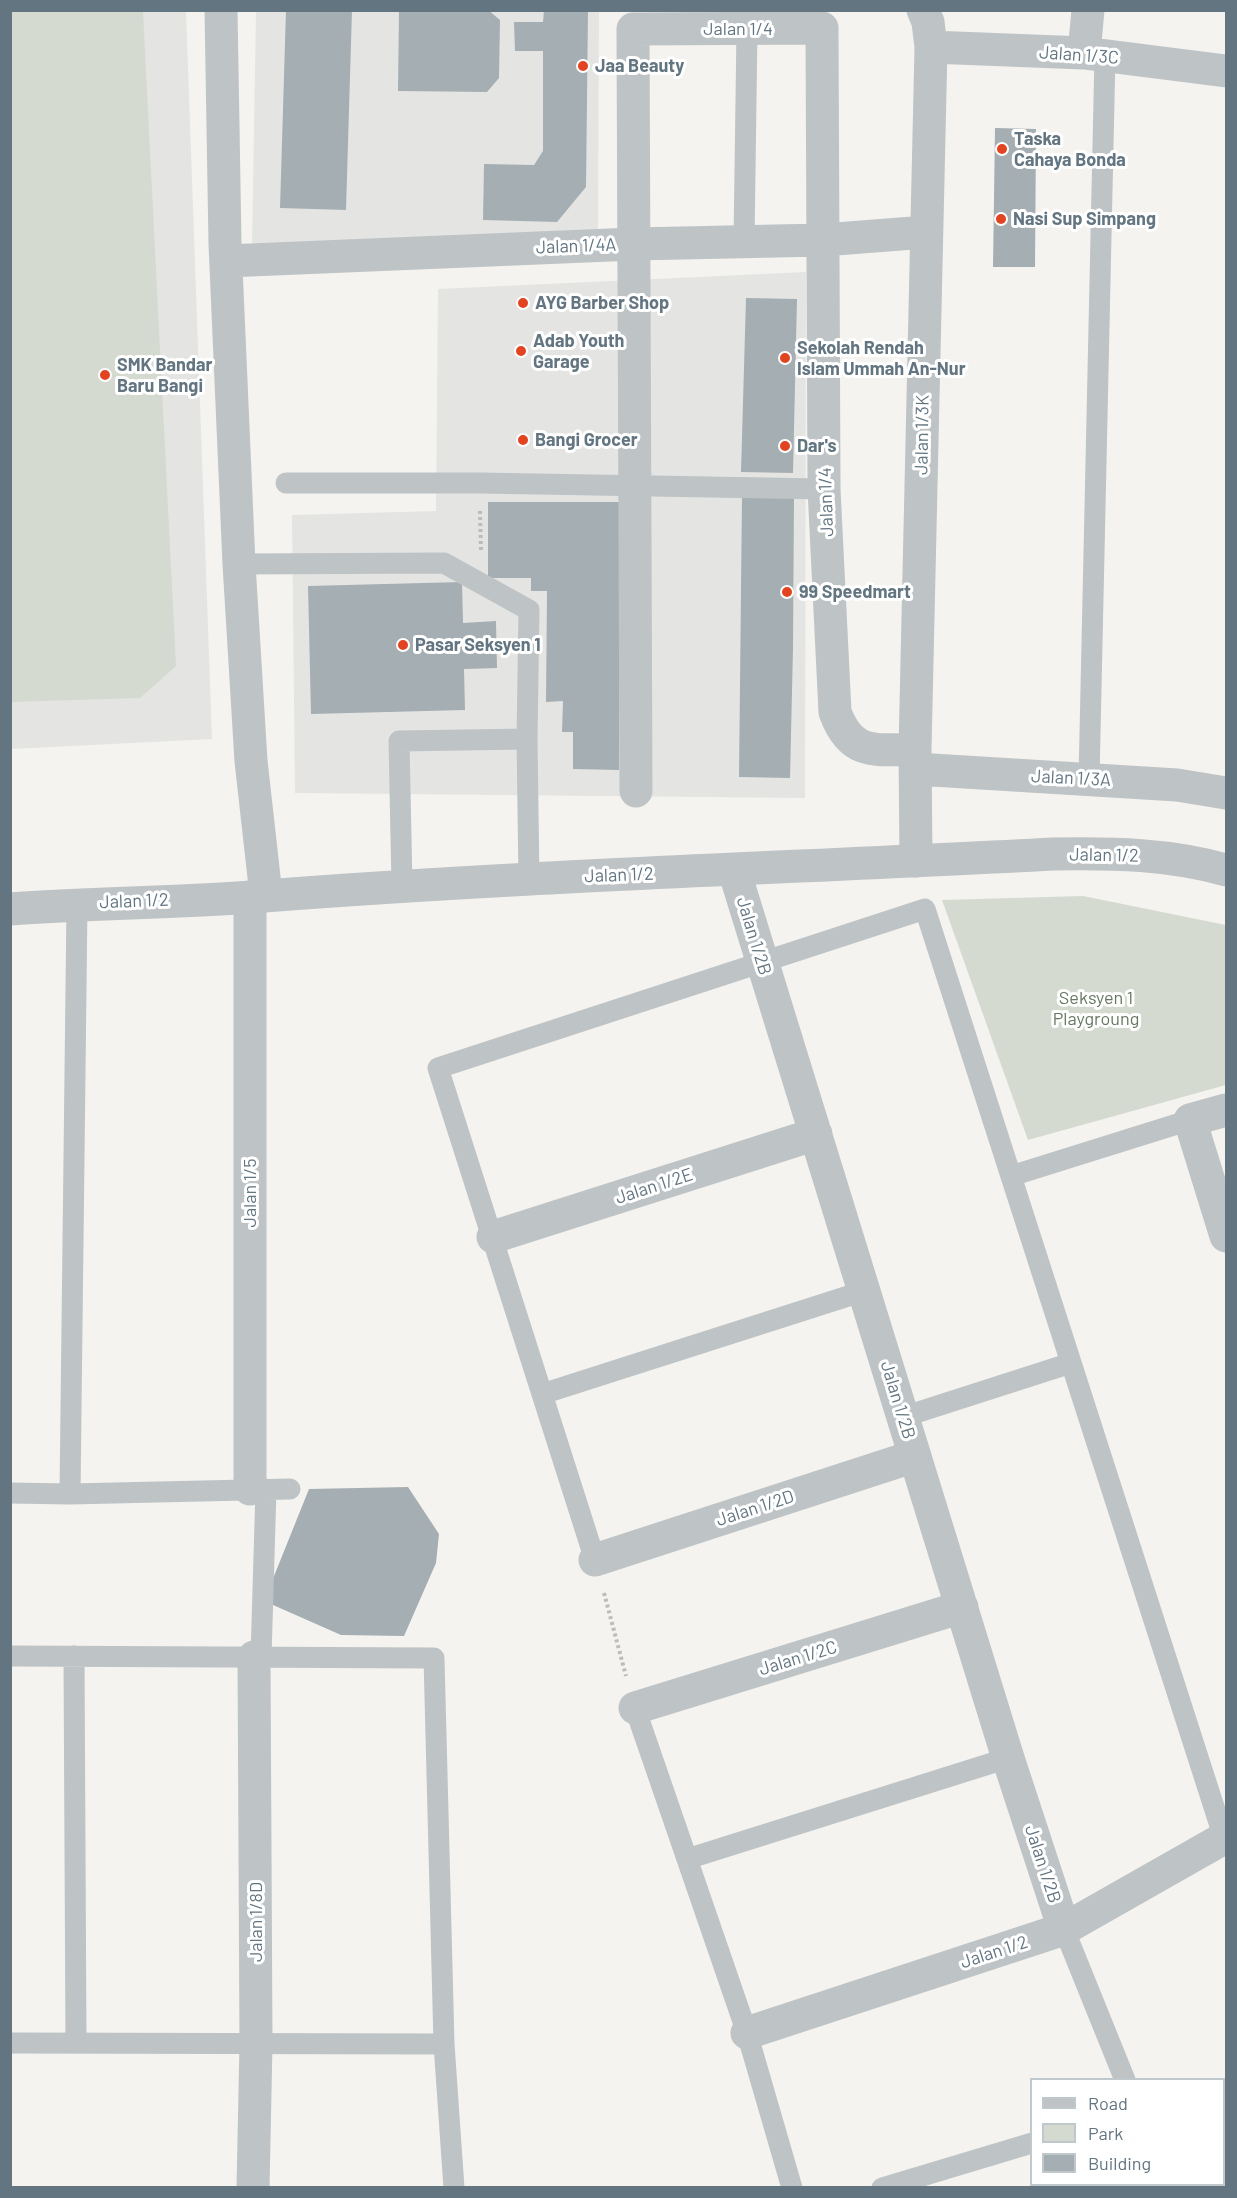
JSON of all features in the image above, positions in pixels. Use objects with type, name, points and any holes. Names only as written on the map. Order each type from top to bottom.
[{"type":"street","name":"Jalan 1/5","points":[[221,10],[226,261],[239,564],[258,896],[258,1489]]},
{"type":"street","name":"Jalan 1/3K","points":[[916,861],[915,759],[931,47],[928,22],[923,10]]},
{"type":"street","points":[[1088,10],[1095,54]]},
{"type":"street","name":"Jalan 1/4","points":[[636,791],[633,29],[822,28],[824,489],[835,711],[848,738],[861,746],[915,759]]},
{"type":"street","name":"Jalan 1/3C","points":[[931,47],[1095,54],[1227,71]]},
{"type":"street","name":"Jalan 1/4A","points":[[226,261],[634,244],[824,240],[926,232]]},
{"type":"street","name":"Jalan 1/3A","points":[[915,759],[1089,779],[1178,785],[1227,793]]},
{"type":"street","name":"Jalan 1/2","points":[[10,909],[529,879],[1054,854],[1123,853],[1194,861],[1227,870]]},
{"type":"street","name":"Jalan 1/2B","points":[[734,870],[1008,1758],[1064,1929]]},
{"type":"street","points":[[1227,1110],[1190,1120],[1227,1236]]},
{"type":"street","name":"Jalan 1/2E","points":[[493,1238],[816,1134]]},
{"type":"street","name":"Jalan 1/2D","points":[[595,1560],[915,1456]]},
{"type":"street","name":"Jalan 1/2C","points":[[635,1708],[962,1607]]},
{"type":"street","name":"Jalan 1/8D","points":[[254,2187],[257,1657]]},
{"type":"street","name":"Jalan 1/2","points":[[747,2033],[1064,1929],[1226,1837]]},
{"type":"lane","points":[[744,242],[747,29]]},
{"type":"lane","points":[[1089,779],[1095,54]]},
{"type":"lane","points":[[286,483],[480,483],[824,489]]},
{"type":"lane","points":[[239,564],[444,563],[529,610],[527,739],[529,879]]},
{"type":"lane","points":[[402,886],[399,741],[527,739]]},
{"type":"lane","points":[[70,1494],[77,904]]},
{"type":"lane","points":[[595,1560],[438,1068],[925,909],[1226,1837]]},
{"type":"lane","points":[[1011,1176],[1190,1120]]},
{"type":"lane","points":[[542,1394],[864,1291]]},
{"type":"lane","points":[[903,1417],[1071,1363]]},
{"type":"lane","points":[[257,1657],[258,1489]]},
{"type":"lane","points":[[10,1493],[70,1494],[290,1489]]},
{"type":"lane","points":[[10,1656],[434,1658],[444,2044],[454,2187]]},
{"type":"lane","points":[[74,1656],[76,2043]]},
{"type":"lane","points":[[635,1708],[747,2033],[792,2187]]},
{"type":"lane","points":[[687,1859],[1008,1758]]},
{"type":"lane","points":[[1064,1929],[1125,2078]]},
{"type":"lane","points":[[10,2043],[444,2044]]},
{"type":"lane","points":[[882,2187],[1030,2144]]},
{"type":"path","points":[[480,483],[481,583]]},
{"type":"path","points":[[595,1560],[635,1708]]},
{"type":"shaded area","name":"SMK Bandar Baru Bangi","points":[[11,11],[186,11],[212,739],[11,749]]},
{"type":"shaded area","points":[[256,11],[599,11],[598,231],[252,244]]},
{"type":"shaded area","points":[[806,272],[805,798],[295,793],[292,515],[436,511],[438,289]]},
{"type":"green space","name":"SMK Bandar Baru Bangi","points":[[10,11],[143,11],[176,666],[140,698],[11,702]]},
{"type":"green space","name":"Seksyen 1 Playgroung","points":[[1083,896],[1226,925],[1226,1085],[1028,1140],[942,900]]},
{"type":"building","points":[[286,10],[352,10],[346,210],[280,208]]},
{"type":"building","points":[[399,10],[488,10],[500,20],[499,78],[487,92],[398,91]]},
{"type":"building","points":[[544,10],[588,10],[586,187],[557,222],[483,220],[484,164],[534,165],[543,151],[543,51],[515,51],[514,22],[543,22]]},
{"type":"building","points":[[995,128],[1036,129],[1035,267],[993,267]]},
{"type":"building","points":[[746,298],[797,299],[793,473],[741,472]]},
{"type":"building","points":[[742,497],[794,497],[790,778],[739,777]]},
{"type":"building","points":[[488,502],[620,502],[619,770],[573,769],[573,732],[562,732],[563,701],[546,702],[547,591],[531,591],[531,578],[488,578]]},
{"type":"building","name":"Pasar Seksyen 1","points":[[462,582],[463,623],[496,621],[497,668],[464,669],[465,710],[311,714],[308,586]]},
{"type":"building","points":[[408,1487],[439,1534],[436,1563],[404,1636],[341,1635],[264,1601],[309,1489]]},
{"type":"place","name":"Jaa Beauty","points":[[583,66]]},
{"type":"place","name":"Taska Cahaya Bonda","points":[[1002,149]]},
{"type":"place","name":"Nasi Sup Simpang","points":[[1001,219]]},
{"type":"place","name":"AYG Barber Shop","points":[[523,303]]},
{"type":"place","name":"Adab Youth Garage","points":[[521,351]]},
{"type":"place","name":"Sekolah Rendah Islam Ummah An-Nur","points":[[785,358]]},
{"type":"place","name":"SMK Bandar Baru Bangi","points":[[105,375]]},
{"type":"place","name":"Bangi Grocer","points":[[523,440]]},
{"type":"place","name":"Dar's","points":[[785,446]]},
{"type":"place","name":"99 Speedmart","points":[[787,592]]},
{"type":"place","name":"Pasar Seksyen 1","points":[[403,645]]}]
